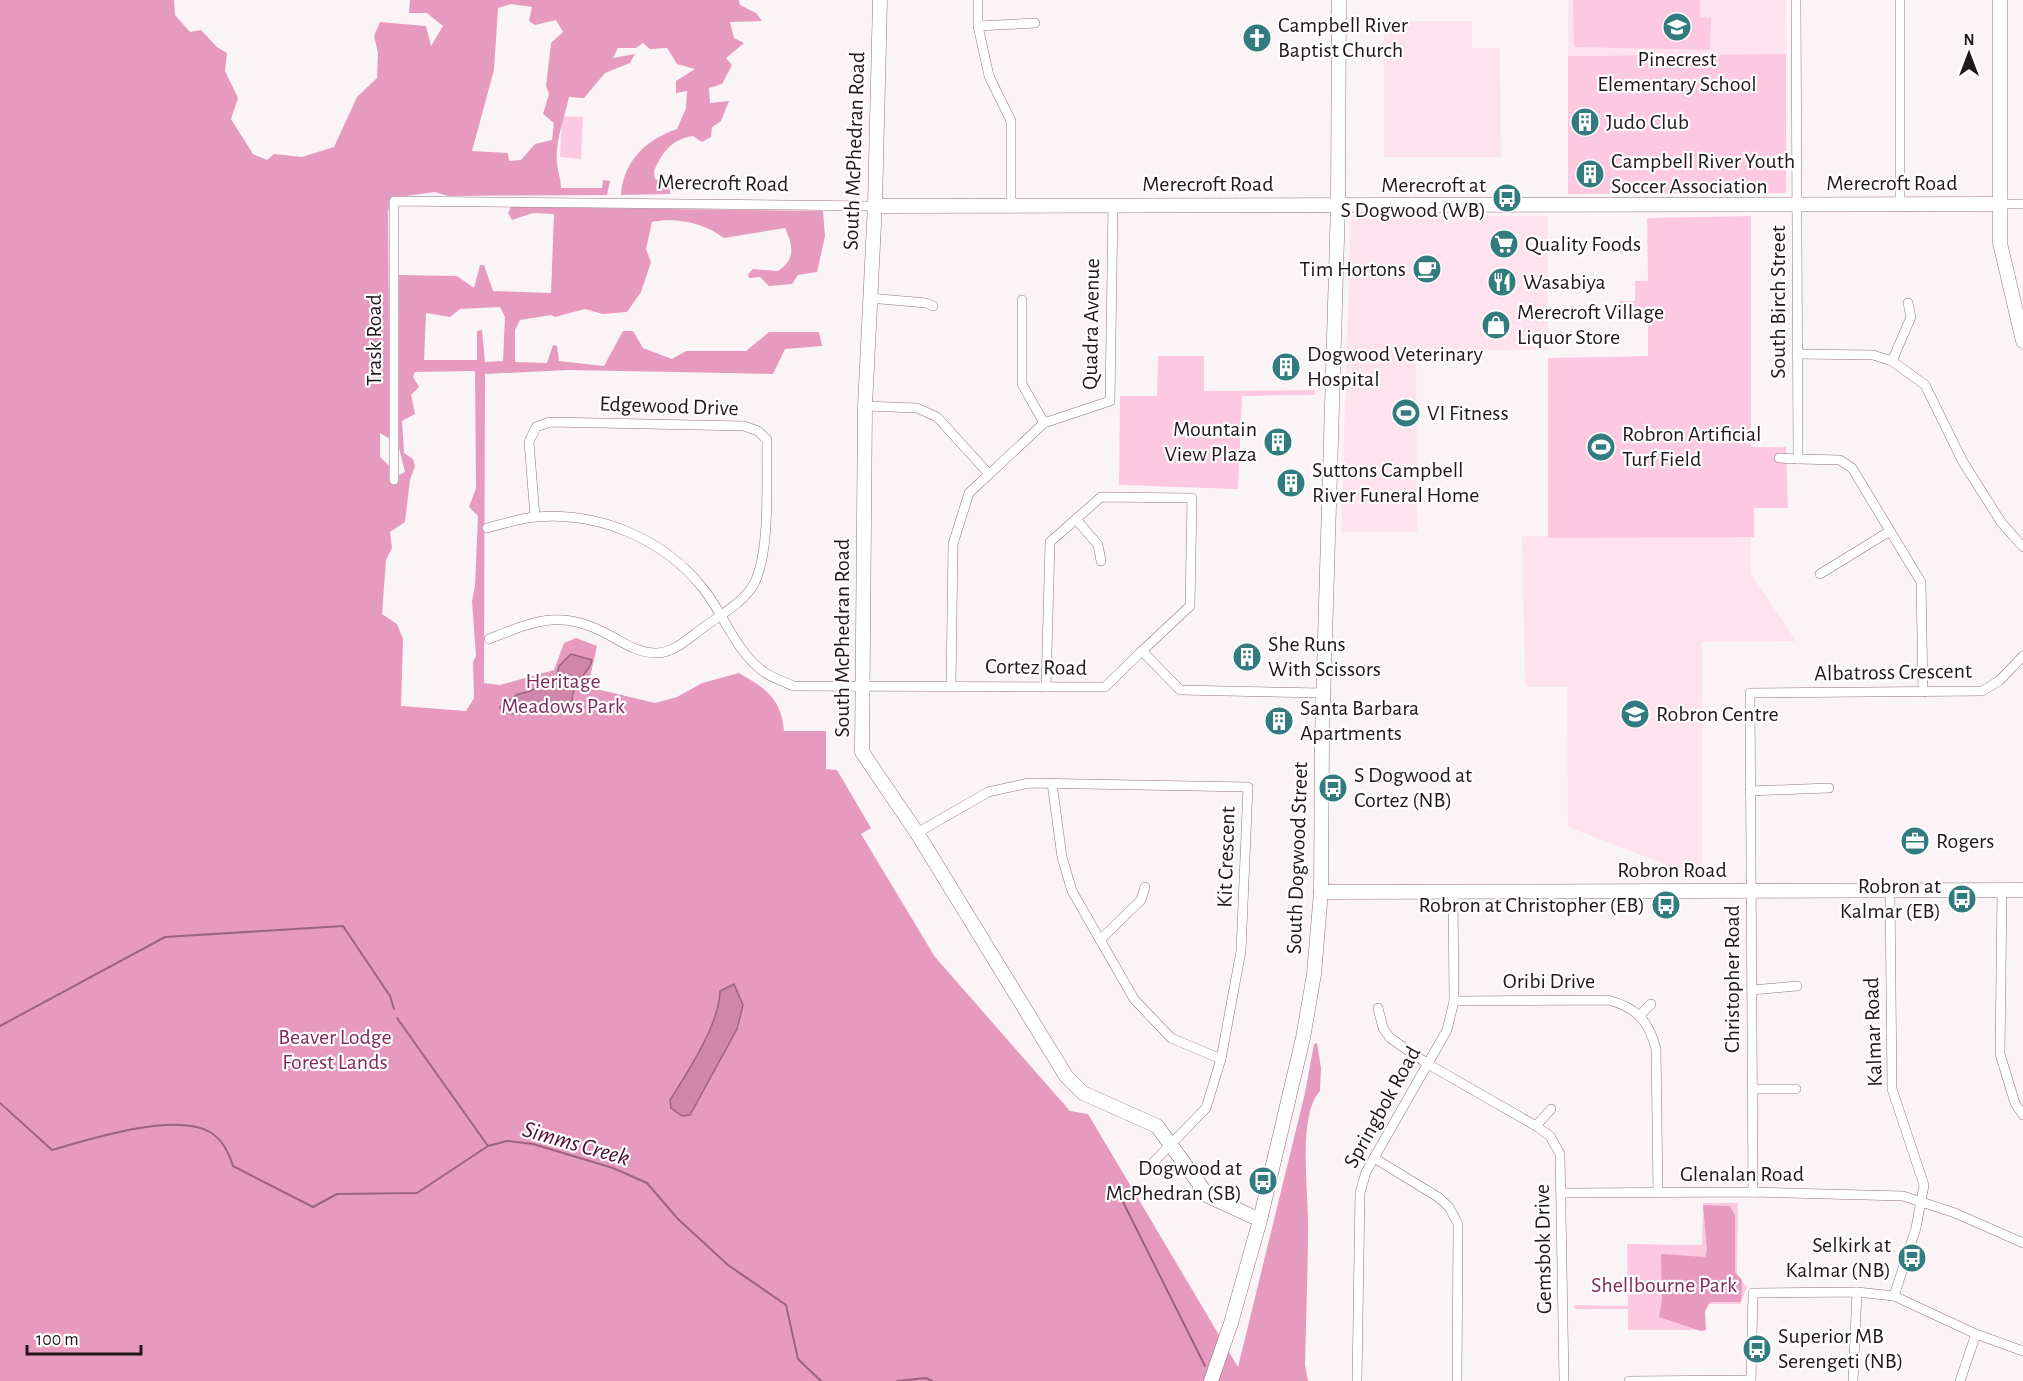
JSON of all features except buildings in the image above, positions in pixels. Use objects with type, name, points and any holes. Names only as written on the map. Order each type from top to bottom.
[{"type":"street","name":"South McPhedran Road","points":[[879,0],[874,206],[868,298],[865,406],[862,752],[917,833],[1065,1076],[1083,1094],[1157,1126],[1208,1197],[1260,1220]]},
{"type":"street","points":[[978,0],[978,26],[989,76],[1011,121],[1011,205]]},
{"type":"street","name":"South Dogwood Street","points":[[1211,1381],[1233,1316],[1260,1220],[1303,1038],[1314,974],[1321,892],[1323,693],[1338,205],[1339,0]]},
{"type":"street","name":"South Birch Street","points":[[1796,0],[1798,459]]},
{"type":"street","points":[[1900,0],[1900,204]]},
{"type":"street","points":[[2000,0],[2000,243],[2023,341]]},
{"type":"street","points":[[978,26],[1035,23]]},
{"type":"street","name":"Merecroft Road","points":[[394,201],[874,206],[2023,204]]},
{"type":"street","name":"Trask Road","points":[[394,201],[394,480]]},
{"type":"street","name":"Quadra Avenue","points":[[951,686],[953,544],[969,493],[1044,423],[1110,401],[1113,205]]},
{"type":"street","points":[[868,298],[926,303],[933,306]]},
{"type":"street","points":[[1022,300],[1022,384],[1044,423]]},
{"type":"street","points":[[1892,361],[1911,317],[1908,303]]},
{"type":"street","points":[[1798,354],[1873,355],[1892,361],[1925,385],[1964,462],[2001,522],[2023,547]]},
{"type":"street","points":[[865,406],[917,408],[937,417],[988,473]]},
{"type":"street","name":"Edgewood Drive","points":[[489,639],[538,620],[565,619],[588,623],[635,649],[656,653],[674,649],[741,600],[753,585],[763,561],[767,440],[758,431],[744,426],[549,422],[536,427],[529,442],[535,517]]},
{"type":"street","points":[[1779,458],[1840,460],[1852,468],[1921,582],[1923,692]]},
{"type":"street","name":"Cortez Road","points":[[487,528],[535,517],[574,517],[608,523],[644,538],[675,559],[702,587],[745,654],[765,673],[793,686],[1105,687],[1190,606],[1192,498],[1101,497],[1076,519]]},
{"type":"street","points":[[1046,687],[1050,542],[1076,519],[1098,545],[1101,561]]},
{"type":"street","points":[[1820,574],[1890,531]]},
{"type":"street","points":[[1142,651],[1180,690],[1323,693]]},
{"type":"street","name":"Albatross Crescent","points":[[1750,693],[1982,691],[1999,681],[2023,656]]},
{"type":"street","name":"Christopher Road","points":[[1750,693],[1753,1192]]},
{"type":"street","name":"Kit Crescent","points":[[917,833],[988,792],[1029,783],[1248,786],[1242,951],[1221,1059],[1206,1108],[1144,1172]]},
{"type":"street","points":[[1052,783],[1062,857],[1071,891],[1134,999],[1171,1038],[1221,1059]]},
{"type":"street","points":[[1750,791],[1829,788]]},
{"type":"street","points":[[1100,940],[1141,900],[1145,887]]},
{"type":"street","name":"Kalmar Road","points":[[1890,890],[1892,1089],[1924,1185],[1916,1228],[1894,1296]]},
{"type":"street","points":[[2002,890],[2000,1054],[2015,1103],[2023,1114]]},
{"type":"street","name":"Robron Road","points":[[1321,892],[2023,890]]},
{"type":"street","name":"Springbok Road","points":[[1357,1381],[1360,1193],[1366,1172],[1447,1030],[1454,1001],[1453,892]]},
{"type":"street","points":[[1752,990],[1797,986]]},
{"type":"street","name":"Oribi Drive","points":[[1454,1001],[1608,1000],[1625,1005],[1640,1015]]},
{"type":"street","points":[[1651,1004],[1640,1015],[1652,1032],[1656,1049],[1658,1193]]},
{"type":"street","name":"Gemsbok Drive","points":[[1378,1008],[1383,1028],[1390,1038],[1428,1064],[1536,1126],[1550,1136],[1560,1154],[1564,1381]]},
{"type":"street","points":[[1752,1089],[1796,1089]]},
{"type":"street","points":[[1536,1126],[1551,1109]]},
{"type":"street","points":[[1374,1158],[1438,1197],[1449,1207],[1458,1224],[1457,1381]]},
{"type":"street","name":"Glenalan Road","points":[[1562,1193],[1753,1192],[1903,1196],[1921,1201]]},
{"type":"street","points":[[1921,1201],[1955,1213],[2023,1244]]},
{"type":"street","points":[[1853,1381],[1857,1292]]},
{"type":"street","points":[[1629,1381],[1751,1380],[1753,1293],[1857,1292],[1894,1296],[1976,1334],[2023,1351]]},
{"type":"street","points":[[1960,1381],[1976,1334]]},
{"type":"shaded area","name":"Pinecrest Elementary School","points":[[1568,0],[1786,0],[1786,54],[1568,56]]},
{"type":"shaded area","points":[[1384,21],[1472,21],[1472,48],[1500,48],[1501,157],[1384,157]]},
{"type":"shaded area","points":[[1351,216],[1548,216],[1548,350],[1416,350],[1417,532],[1341,532]]},
{"type":"shaded area","name":"Robron Centre","points":[[1522,536],[1751,537],[1751,574],[1796,641],[1702,642],[1703,879],[1568,827],[1567,687],[1525,687]]},
{"type":"shaded area","points":[[571,654],[592,660],[575,686],[572,701],[538,713],[501,712],[500,707],[518,694],[528,692],[556,678],[559,666]]},
{"type":"shaded area","points":[[734,984],[743,1005],[737,1029],[690,1115],[682,1116],[671,1108],[670,1100],[709,1032],[719,1004],[720,991]]},
{"type":"green space","name":"Beaver Lodge Forest Lands","points":[[0,0],[174,0],[175,15],[190,32],[201,30],[217,47],[227,53],[225,71],[238,98],[231,119],[253,154],[267,160],[274,154],[302,157],[334,147],[357,97],[377,78],[378,53],[374,36],[380,22],[426,26],[431,46],[443,26],[427,13],[409,13],[410,0],[739,0],[740,5],[756,13],[762,21],[730,22],[734,38],[744,43],[726,58],[732,65],[722,84],[709,88],[710,103],[729,101],[721,121],[712,127],[711,137],[702,142],[693,136],[679,140],[661,158],[654,171],[655,179],[670,184],[670,194],[621,195],[626,172],[638,153],[656,139],[677,129],[686,108],[687,91],[676,93],[676,81],[695,69],[677,64],[667,48],[650,49],[643,43],[636,48],[618,48],[613,58],[635,54],[630,63],[605,73],[584,98],[569,97],[560,130],[557,164],[561,188],[602,188],[603,180],[610,181],[607,195],[448,196],[435,192],[391,198],[388,212],[390,439],[380,433],[380,457],[399,475],[405,472],[399,448],[398,275],[457,276],[474,288],[480,265],[484,265],[493,291],[551,293],[554,214],[533,213],[512,220],[508,213],[511,207],[823,211],[825,236],[817,272],[798,275],[792,284],[769,286],[760,277],[749,278],[748,274],[753,269],[778,271],[788,262],[791,246],[785,228],[724,238],[708,228],[690,222],[671,220],[652,222],[646,249],[651,262],[641,292],[627,312],[603,314],[585,309],[555,317],[551,315],[520,320],[515,330],[515,362],[547,363],[553,345],[557,346],[559,361],[604,366],[623,331],[633,331],[643,348],[672,359],[686,351],[746,351],[769,332],[819,332],[822,346],[785,349],[773,374],[568,370],[485,374],[484,683],[500,685],[554,670],[564,643],[576,638],[597,646],[588,687],[655,703],[677,697],[702,683],[739,673],[757,684],[776,702],[784,731],[826,731],[826,769],[837,770],[871,828],[861,834],[935,957],[1070,1111],[1088,1114],[1238,1367],[1305,1093],[1314,1044],[1317,1043],[1321,1068],[1320,1091],[1313,1102],[1309,1117],[1306,1153],[1308,1222],[1305,1365],[1308,1381],[0,1381]],"holes":[[[511,4],[532,7],[529,21],[535,25],[556,20],[563,32],[551,43],[546,86],[549,94],[543,114],[554,123],[552,140],[535,144],[521,160],[509,161],[508,153],[472,151],[494,70],[498,8]],[[500,307],[505,317],[503,361],[485,362],[482,330],[477,331],[477,360],[424,360],[426,313],[450,317],[460,309]],[[475,371],[476,488],[469,507],[478,516],[475,586],[472,601],[476,656],[473,662],[474,698],[466,711],[401,706],[403,639],[397,624],[382,614],[386,560],[392,548],[390,532],[405,522],[410,480],[415,466],[413,459],[404,453],[402,421],[415,414],[411,395],[419,387],[413,377],[415,372]],[[571,654],[590,667],[577,680],[572,701],[555,711],[518,694],[536,689],[555,675]]]},
{"type":"green space","points":[[1573,0],[1700,0],[1700,17],[1711,18],[1710,50],[1574,47]]},
{"type":"green space","points":[[1786,54],[1786,193],[1568,194],[1568,56]]},
{"type":"green space","points":[[562,116],[583,117],[581,159],[560,157]]},
{"type":"green space","points":[[1751,216],[1751,447],[1786,447],[1788,508],[1754,508],[1754,537],[1548,538],[1548,358],[1648,356],[1648,316],[1619,316],[1619,301],[1635,301],[1635,281],[1648,281],[1647,218]]},
{"type":"green space","points":[[1158,356],[1204,356],[1204,391],[1315,390],[1315,395],[1242,396],[1238,489],[1119,485],[1120,396],[1157,396]]},
{"type":"green space","name":"Shellbourne Park","points":[[1703,1203],[1738,1203],[1737,1275],[1747,1287],[1740,1304],[1701,1304],[1700,1330],[1628,1330],[1628,1309],[1575,1309],[1574,1305],[1628,1306],[1627,1244],[1702,1245]]},
{"type":"green space","points":[[1703,1205],[1730,1206],[1735,1215],[1735,1272],[1742,1280],[1741,1302],[1710,1302],[1705,1311],[1706,1330],[1701,1331],[1659,1317],[1662,1300],[1661,1254],[1705,1257],[1707,1250]]},
{"type":"waterway","points":[[0,1026],[165,937],[343,926],[390,996],[394,1009]]},
{"type":"waterway","name":"Simms Creek","points":[[397,1018],[488,1146]]},
{"type":"waterway","points":[[0,1103],[52,1150],[109,1134],[154,1126],[194,1127],[210,1132],[221,1142],[233,1166],[313,1207],[337,1194],[417,1193],[488,1146],[507,1141],[533,1144],[613,1168],[647,1183],[678,1219],[728,1265],[786,1305],[798,1359],[821,1381]]},
{"type":"waterway","points":[[1116,1188],[1205,1366]]},
{"type":"waterway","name":"Simms Creek","points":[[897,1381],[926,1378],[932,1381]]},
{"type":"place","name":"Pinecrest Elementary School","points":[[1677,27]]},
{"type":"place","name":"Campbell River Baptist Church","points":[[1257,38]]},
{"type":"place","name":"Judo Club","points":[[1585,122]]},
{"type":"place","name":"Campbell River Youth Soccer Association","points":[[1590,174]]},
{"type":"place","name":"Merecroft at S Dogwood (WB)","points":[[1507,198]]},
{"type":"place","name":"Quality Foods","points":[[1504,244]]},
{"type":"place","name":"Tim Hortons","points":[[1427,269]]},
{"type":"place","name":"Wasabiya","points":[[1502,282]]},
{"type":"place","name":"Merecroft Village Liquor Store","points":[[1496,325]]},
{"type":"place","name":"Dogwood Veterinary Hospital","points":[[1286,367]]},
{"type":"place","name":"VI Fitness","points":[[1406,413]]},
{"type":"place","name":"Mountain View Plaza","points":[[1278,442]]},
{"type":"place","name":"Robron Artificial Turf Field","points":[[1601,447]]},
{"type":"place","name":"Suttons Campbell River Funeral Home","points":[[1291,483]]},
{"type":"place","name":"She Runs With Scissors","points":[[1247,657]]},
{"type":"place","name":"Robron Centre","points":[[1635,714]]},
{"type":"place","name":"Santa Barbara Apartments","points":[[1279,721]]},
{"type":"place","name":"S Dogwood at Cortez (NB)","points":[[1333,788]]},
{"type":"place","name":"Rogers","points":[[1915,841]]},
{"type":"place","name":"Robron at Kalmar (EB)","points":[[1962,899]]},
{"type":"place","name":"Robron at Christopher (EB)","points":[[1666,905]]},
{"type":"place","name":"Dogwood at McPhedran (SB)","points":[[1263,1181]]},
{"type":"place","name":"Selkirk at Kalmar (NB)","points":[[1912,1258]]},
{"type":"place","name":"Superior MB Serengeti (NB)","points":[[1757,1349]]},
{"type":"park label","name":"Heritage Meadows Park","points":[[563,694]]}]
